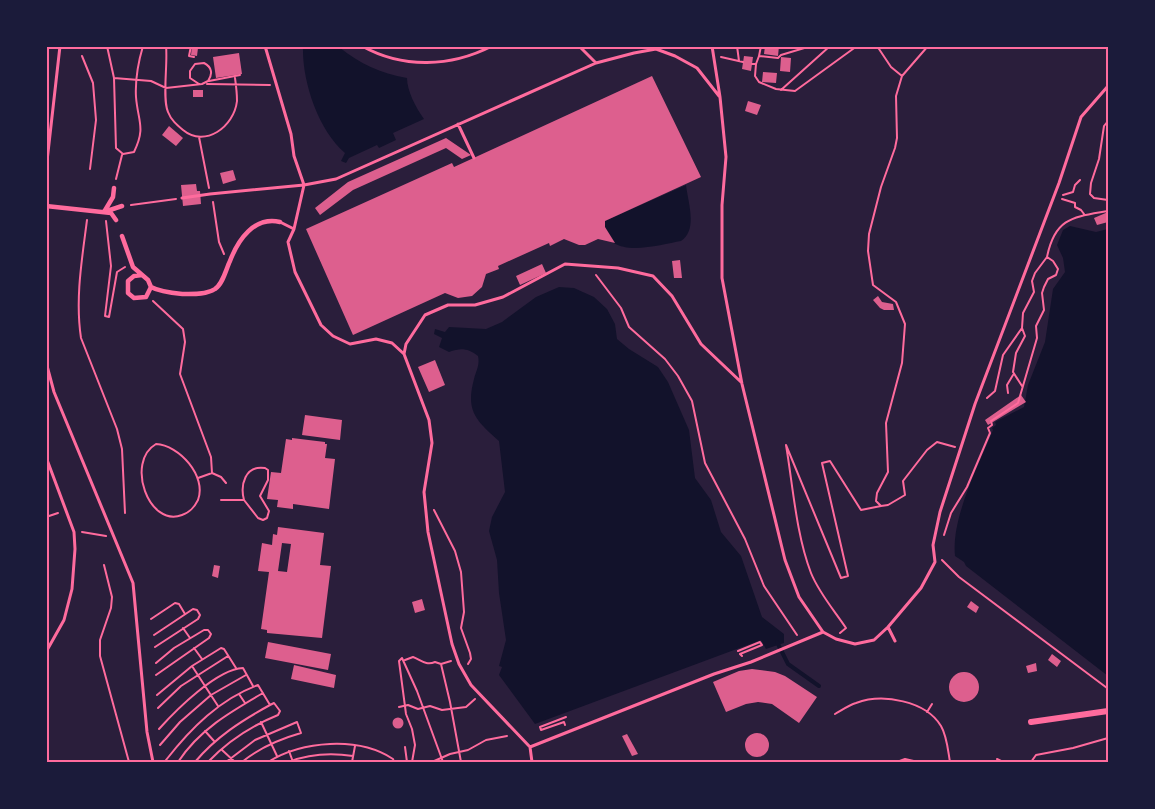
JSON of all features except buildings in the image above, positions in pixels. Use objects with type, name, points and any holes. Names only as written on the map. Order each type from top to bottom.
[{"type":"street","points":[[104,212],[113,197],[114,188]]},
{"type":"street","points":[[46,206],[111,213],[116,219]]},
{"type":"street","points":[[104,212],[122,206]]},
{"type":"street","points":[[151,287],[175,293],[204,293],[216,289],[237,244],[248,230],[261,223],[274,220],[280,222]]},
{"type":"street","points":[[122,236],[132,264],[148,280],[151,287],[150,297],[134,298],[127,289],[131,278],[142,275]]},
{"type":"street","points":[[1031,722],[1108,711]]},
{"type":"lane","points":[[46,170],[60,46]]},
{"type":"lane","points":[[265,46],[304,185],[294,229],[288,242],[295,272],[321,326],[333,336],[350,344],[376,339],[392,343],[404,354],[429,420],[432,443],[424,492],[428,532],[432,561],[452,644],[461,669],[480,696],[530,747],[532,762]]},
{"type":"lane","points":[[362,46],[374,53],[424,63],[457,60],[476,55],[492,46]]},
{"type":"lane","points":[[579,46],[596,63]]},
{"type":"lane","points":[[182,198],[192,195],[304,185],[336,179],[596,63],[661,46]]},
{"type":"lane","points":[[712,46],[726,157],[722,205],[722,278],[742,384],[784,560],[799,597],[823,632],[836,639],[855,644],[874,640],[888,627],[921,588],[935,562],[933,545],[940,512],[975,404],[1059,183],[1081,117],[1108,86]]},
{"type":"lane","points":[[656,49],[698,68],[720,97]]},
{"type":"lane","points":[[458,124],[474,158]]},
{"type":"lane","points":[[280,222],[294,229]]},
{"type":"lane","points":[[404,354],[406,344],[425,315],[447,305],[476,304],[504,297],[565,264],[618,268],[653,276],[672,296],[701,344],[742,384]]},
{"type":"lane","points":[[46,362],[54,392],[133,583],[147,732],[153,762]]},
{"type":"lane","points":[[46,457],[74,532],[75,549],[72,590],[64,620],[46,652]]},
{"type":"lane","points":[[888,627],[896,641]]},
{"type":"lane","points":[[530,747],[823,632]]},
{"type":"path","points":[[107,46],[114,78],[117,148],[123,154]]},
{"type":"path","points":[[123,154],[134,152],[140,138],[142,126],[136,97],[136,79],[143,46]]},
{"type":"path","points":[[166,46],[167,111],[174,122],[187,133],[199,137],[211,136],[224,129],[232,117],[237,102],[235,78]]},
{"type":"path","points":[[191,46],[189,56],[194,57],[195,64]]},
{"type":"path","points":[[725,58],[741,62],[737,46]]},
{"type":"path","points":[[761,46],[754,64],[755,76],[759,82],[780,90],[795,91],[857,46]]},
{"type":"path","points":[[759,56],[778,58],[811,46]]},
{"type":"path","points":[[780,90],[830,46]]},
{"type":"path","points":[[877,46],[891,67],[902,76]]},
{"type":"path","points":[[881,506],[876,501],[877,493],[888,472],[886,423],[902,363],[904,324],[896,302],[873,285],[868,251],[869,234],[881,187],[895,148],[897,138],[896,96],[902,76],[928,46]]},
{"type":"path","points":[[82,56],[94,89],[96,120],[90,169]]},
{"type":"path","points":[[208,81],[213,70],[204,63],[195,64],[191,68],[190,75],[193,81],[200,84],[240,75]]},
{"type":"path","points":[[114,78],[151,81],[166,88],[215,83],[267,85]]},
{"type":"path","points":[[1108,122],[1104,126],[1099,159],[1089,189],[1094,198],[1108,200]]},
{"type":"path","points":[[199,137],[207,180]]},
{"type":"path","points":[[114,188],[123,154]]},
{"type":"path","points":[[122,206],[182,198]]},
{"type":"path","points":[[1062,199],[1075,203],[1075,207],[1084,215]]},
{"type":"path","points":[[214,207],[219,242],[225,255],[230,259]]},
{"type":"path","points":[[1008,393],[1007,385],[1013,375],[1016,353],[1025,336],[1022,328],[1023,313],[1034,292],[1032,281],[1035,273],[1047,256],[1049,245],[1061,224],[1068,219],[1108,210]]},
{"type":"path","points":[[104,212],[111,266],[105,316],[109,317],[117,272],[132,264]]},
{"type":"path","points":[[87,220],[80,279],[81,338],[117,429],[122,449],[125,513]]},
{"type":"path","points":[[933,545],[941,540],[951,513],[967,487],[990,433],[988,428],[992,425],[991,421],[1018,403],[1037,338],[1036,326],[1044,310],[1042,293],[1044,286],[1048,279],[1056,275],[1058,269],[1047,256]]},
{"type":"path","points":[[591,267],[621,308],[629,327],[665,358],[678,376],[692,401],[705,463],[745,539],[764,586],[800,640]]},
{"type":"path","points":[[150,297],[183,329],[185,342],[180,374],[211,456],[212,473]]},
{"type":"path","points":[[975,404],[995,391],[1003,355],[1022,328]]},
{"type":"path","points":[[1013,375],[1023,387]]},
{"type":"path","points":[[836,639],[846,628],[825,598],[811,572],[796,507],[786,445],[841,578],[848,576],[822,463],[830,461],[861,510],[888,505],[905,495],[903,481],[927,450],[938,442],[960,450]]},
{"type":"path","points":[[156,444],[167,447],[188,462],[198,478],[200,494],[194,508],[178,517],[168,516],[152,505],[145,494],[142,466],[145,453],[156,444]]},
{"type":"path","points":[[255,469],[268,470],[268,480],[260,496],[269,511],[267,518],[263,520],[258,518],[244,500],[241,488],[243,480],[255,469]]},
{"type":"path","points":[[198,478],[212,473],[221,477],[226,483]]},
{"type":"path","points":[[221,500],[244,500]]},
{"type":"path","points":[[433,508],[455,551],[461,572],[464,612],[461,628],[471,659],[468,665],[461,669]]},
{"type":"path","points":[[46,517],[65,510]]},
{"type":"path","points":[[86,533],[102,535]]},
{"type":"path","points":[[934,554],[959,577],[1107,688],[1108,692]]},
{"type":"path","points":[[104,565],[112,597],[111,608],[100,640],[100,656],[129,762]]},
{"type":"path","points":[[151,618],[175,603],[179,604],[185,614]]},
{"type":"path","points":[[154,634],[193,609],[197,610],[200,615],[198,619],[155,647]]},
{"type":"path","points":[[183,628],[190,638]]},
{"type":"path","points":[[156,663],[204,630],[208,630],[211,634],[209,638],[156,675]]},
{"type":"path","points":[[738,651],[760,642],[762,645],[740,654],[741,657],[761,649],[762,652]]},
{"type":"path","points":[[195,648],[202,659]]},
{"type":"path","points":[[157,695],[192,666],[221,648],[236,668]]},
{"type":"path","points":[[158,708],[181,686],[228,656]]},
{"type":"path","points":[[404,661],[412,657],[425,663],[441,664],[457,659]]},
{"type":"path","points":[[412,762],[415,746],[406,714],[399,660],[402,658],[443,762]]},
{"type":"path","points":[[441,664],[460,762]]},
{"type":"path","points":[[192,666],[218,706]]},
{"type":"path","points":[[159,729],[205,686],[236,668],[243,668],[253,687]]},
{"type":"path","points":[[160,745],[180,722],[211,695],[246,675]]},
{"type":"path","points":[[166,760],[191,730],[218,706],[239,694],[258,685],[270,705]]},
{"type":"path","points":[[178,762],[184,752],[205,731],[227,714],[263,693]]},
{"type":"path","points":[[239,694],[245,703]]},
{"type":"path","points":[[399,707],[405,705],[418,709],[430,706],[442,710],[466,707],[480,696]]},
{"type":"path","points":[[836,714],[856,703],[879,699],[902,702],[927,712],[942,728],[950,762]]},
{"type":"path","points":[[195,762],[214,741],[229,729],[270,705],[277,704],[280,711],[278,714],[249,728],[208,762]]},
{"type":"path","points":[[927,712],[932,704]]},
{"type":"path","points":[[541,734],[566,725],[564,722],[541,730],[540,727],[566,717]]},
{"type":"path","points":[[261,722],[277,756]]},
{"type":"path","points":[[226,762],[267,734],[297,722],[301,733],[272,744],[242,762]]},
{"type":"path","points":[[205,731],[214,741]]},
{"type":"path","points":[[432,762],[441,757],[468,750],[486,740],[516,733]]},
{"type":"path","points":[[1031,762],[1036,755],[1108,738]]},
{"type":"path","points":[[268,762],[289,751],[325,744],[356,746],[388,756],[394,762]]},
{"type":"path","points":[[352,762],[356,746]]},
{"type":"path","points":[[405,747],[407,762]]},
{"type":"path","points":[[222,749],[235,762]]},
{"type":"path","points":[[289,751],[291,762],[317,755],[353,756]]},
{"type":"path","points":[[897,762],[905,759],[918,762]]},
{"type":"path","points":[[997,759],[1003,762]]},
{"type":"shaded area","points":[[46,47],[1108,47],[1108,762],[47,762]]},
{"type":"shaded area","points":[[303,47],[339,47],[371,67],[407,78],[412,99],[424,119],[393,133],[396,140],[379,148],[377,145],[349,158],[346,163],[341,161],[345,153],[327,132],[309,89],[305,75]]},
{"type":"shaded area","points":[[686,185],[691,223],[686,236],[681,241],[634,248],[613,242],[607,234],[605,221]]},
{"type":"shaded area","points":[[1070,226],[1096,232],[1108,229],[1108,676],[955,556],[957,525],[992,428],[996,425],[995,422],[1024,407],[1028,385],[1045,342],[1053,289],[1065,272],[1063,258],[1057,245],[1063,230]]},
{"type":"shaded area","points":[[559,287],[574,288],[594,297],[607,309],[615,324],[617,339],[658,367],[668,382],[689,430],[695,478],[711,500],[721,532],[741,556],[762,617],[784,634],[784,643],[766,649],[761,640],[535,724],[499,675],[506,640],[497,560],[489,531],[492,517],[505,492],[499,441],[479,421],[472,408],[472,390],[478,356],[467,350],[449,352],[439,347],[442,338],[434,334],[435,329],[445,332],[449,327],[486,329],[502,322],[536,297]]},
{"type":"waterway","points":[[777,642],[788,664],[819,686]]}]
